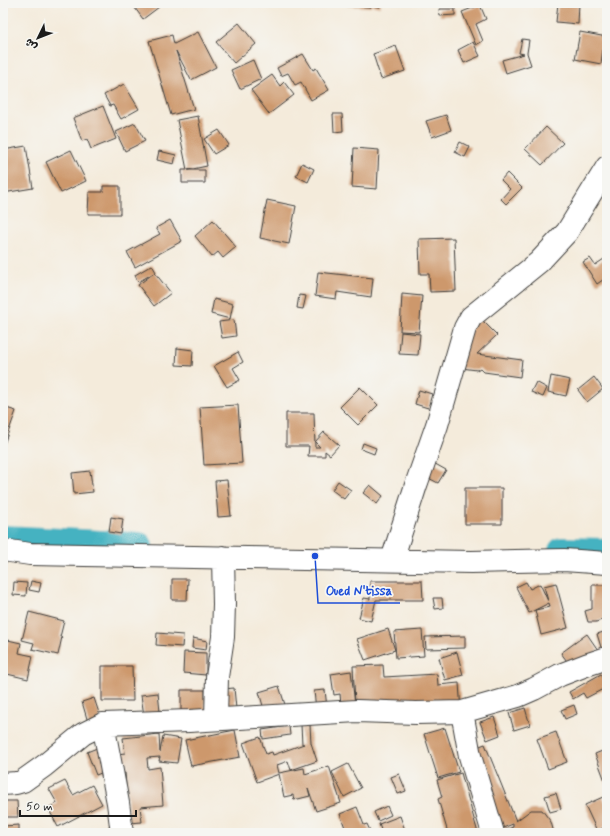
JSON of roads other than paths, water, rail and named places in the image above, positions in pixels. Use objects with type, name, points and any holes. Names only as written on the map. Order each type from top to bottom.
[{"type":"street","points":[[392,560],[437,425],[458,350],[468,322],[471,317],[539,262],[567,232],[607,167]]},
{"type":"street","points":[[3,550],[30,554],[470,562],[564,560],[607,563]]},
{"type":"street","points":[[216,719],[217,677],[223,630],[223,557]]},
{"type":"street","points":[[3,784],[23,781],[83,734],[103,724],[357,711],[416,713],[462,712],[518,696],[560,675],[586,664],[607,658]]},
{"type":"street","points":[[462,712],[470,756],[493,833]]},
{"type":"street","points":[[103,724],[118,803],[122,833]]},
{"type":"waterway","points":[[3,539],[139,546]]},
{"type":"waterway","points":[[562,551],[607,552]]},
{"type":"place","name":"Oued N'tissa","points":[[315,556]]}]
